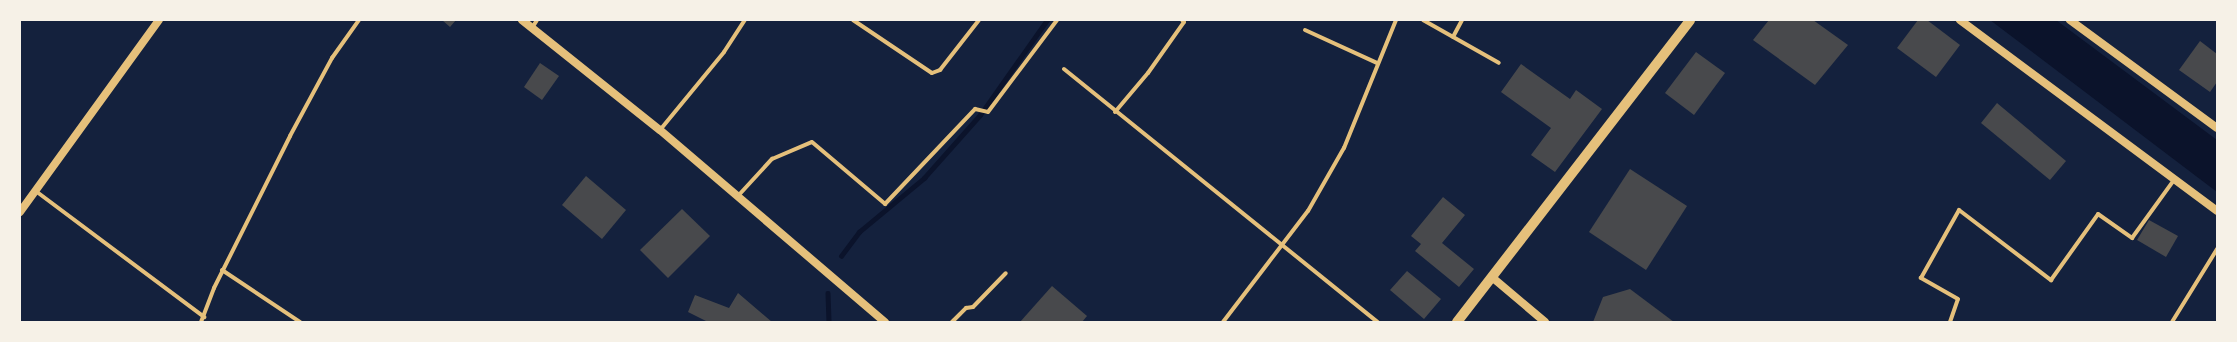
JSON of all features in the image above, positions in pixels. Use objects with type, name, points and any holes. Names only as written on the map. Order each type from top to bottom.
[{"type":"main road","points":[[20,212],[37,192],[159,20]]},
{"type":"main road","points":[[522,20],[660,130],[885,322]]},
{"type":"main road","points":[[1457,322],[1493,278],[1690,20]]},
{"type":"main road","points":[[1960,20],[2217,211]]},
{"type":"main road","points":[[2070,20],[2217,128]]},
{"type":"main road","points":[[1493,278],[1545,322]]},
{"type":"street","points":[[201,322],[222,270],[332,58],[359,20]]},
{"type":"street","points":[[532,28],[537,20]]},
{"type":"street","points":[[660,130],[724,52],[745,20]]},
{"type":"street","points":[[853,20],[932,73],[940,70],[979,20]]},
{"type":"street","points":[[737,197],[772,159],[812,142],[885,204],[975,109],[988,112],[1057,20]]},
{"type":"street","points":[[1115,112],[1148,73],[1184,22],[1182,20]]},
{"type":"street","points":[[1223,322],[1308,211],[1344,148],[1377,63],[1396,20]]},
{"type":"street","points":[[1423,20],[1499,63]]},
{"type":"street","points":[[1453,37],[1462,20]]},
{"type":"street","points":[[1305,30],[1377,63]]},
{"type":"street","points":[[1064,69],[1115,112],[1378,322]]},
{"type":"street","points":[[1950,322],[1958,299],[1921,278],[1959,210],[2050,280],[2098,214],[2132,238],[2174,180]]},
{"type":"street","points":[[37,192],[204,317]]},
{"type":"street","points":[[2172,322],[2217,249]]},
{"type":"street","points":[[222,270],[300,322]]},
{"type":"street","points":[[952,322],[966,308],[973,307],[1006,273]]},
{"type":"water","points":[[1990,20],[2056,20],[2217,140],[2217,192]]},
{"type":"building","points":[[442,20],[456,20],[450,27]]},
{"type":"building","points":[[1769,20],[1813,20],[1848,45],[1815,85],[1753,40]]},
{"type":"building","points":[[1918,20],[1927,20],[1960,45],[1936,77],[1897,48]]},
{"type":"building","points":[[2200,41],[2217,54],[2217,82],[2210,92],[2179,70]]},
{"type":"building","points":[[1696,52],[1725,73],[1694,115],[1665,93]]},
{"type":"building","points":[[540,63],[559,76],[542,100],[524,87]]},
{"type":"building","points":[[1521,64],[1570,99],[1576,90],[1602,109],[1555,172],[1531,155],[1551,128],[1501,92]]},
{"type":"building","points":[[1997,103],[2066,161],[2050,180],[1981,123]]},
{"type":"building","points":[[1630,169],[1687,206],[1646,270],[1589,232]]},
{"type":"building","points":[[586,176],[626,210],[602,239],[562,205]]},
{"type":"building","points":[[1443,197],[1465,215],[1442,243],[1474,269],[1459,287],[1415,251],[1421,244],[1411,236]]},
{"type":"building","points":[[682,209],[710,236],[668,278],[640,250]]},
{"type":"building","points":[[2149,220],[2178,236],[2166,257],[2137,240]]},
{"type":"building","points":[[1407,271],[1441,299],[1424,319],[1390,290]]},
{"type":"building","points":[[1052,286],[1087,316],[1082,322],[1020,322]]},
{"type":"building","points":[[1630,289],[1674,322],[1593,322],[1603,297]]},
{"type":"building","points":[[738,293],[772,322],[708,322],[688,312],[695,295],[729,308]]},
{"type":"waterway","points":[[841,256],[859,232],[924,178],[980,115],[1047,20]]},
{"type":"waterway","points":[[828,293],[829,322]]}]
